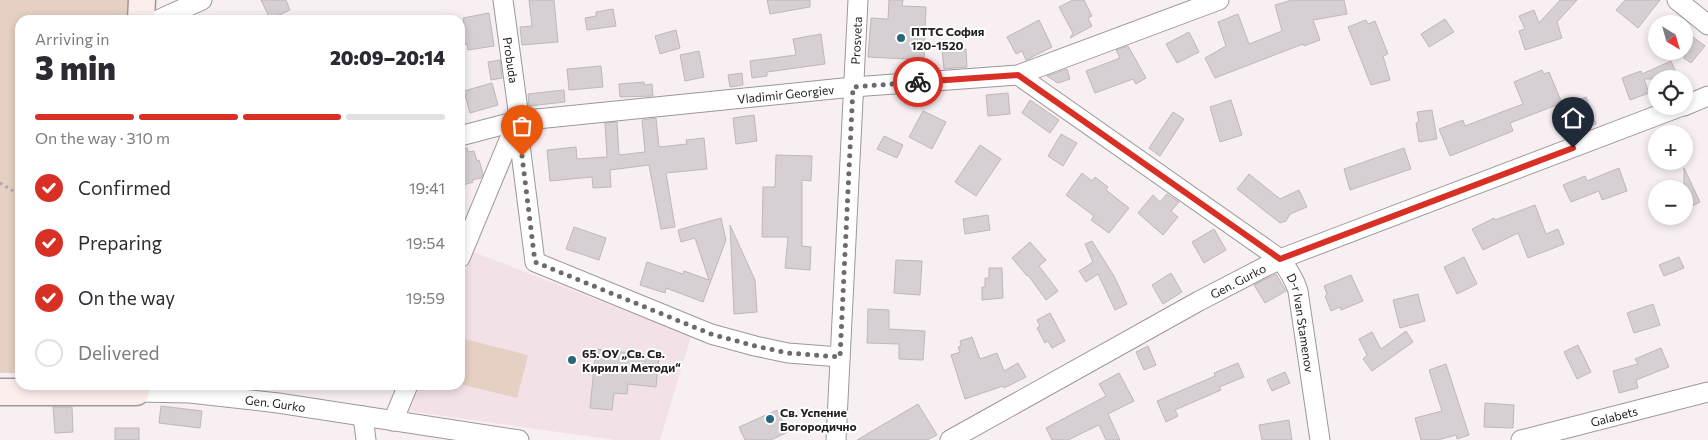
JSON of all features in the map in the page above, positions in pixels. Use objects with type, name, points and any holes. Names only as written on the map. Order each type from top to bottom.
[{"type":"street","points":[[142,0],[142,15]]},
{"type":"street","points":[[169,15],[202,0]]},
{"type":"street","name":"Probuda","points":[[465,246],[517,120],[518,110],[503,0]]},
{"type":"street","name":"Prosveta","points":[[836,440],[858,0]]},
{"type":"street","name":"Vladimir Georgiev","points":[[465,135],[517,120],[853,87],[1018,75],[1219,0]]},
{"type":"street","points":[[1677,0],[1708,25]]},
{"type":"street","name":"D-r Ivan Stamenov","points":[[1018,75],[1280,259],[1289,270],[1298,291],[1320,440]]},
{"type":"street","name":"Gen. Gurko","points":[[1693,102],[1708,96]]},
{"type":"street","name":"Gen. Gurko","points":[[950,440],[1199,300],[1280,259],[1659,115]]},
{"type":"street","points":[[517,120],[535,262],[711,334],[788,353],[840,357]]},
{"type":"street","name":"Gen. Gurko","points":[[0,392],[91,390]]},
{"type":"street","name":"Gen. Gurko","points":[[149,390],[278,402],[519,440]]},
{"type":"street","points":[[393,420],[406,390]]},
{"type":"street","name":"Galabets","points":[[1521,440],[1708,392]]},
{"type":"street","points":[[363,416],[366,440]]},
{"type":"path","points":[[0,183],[15,192]]},
{"type":"shaded area","points":[[0,0],[128,0],[128,15],[15,15],[15,373],[0,373]]},
{"type":"shaded area","name":"65. ОУ „Св. Св. Кирил и Методи“","points":[[473,252],[691,336],[660,440],[615,440],[408,411],[416,390],[465,390],[465,272]]},
{"type":"shaded area","points":[[465,339],[528,355],[517,398],[465,385]]},
{"type":"building","points":[[261,0],[286,0],[290,10],[279,15],[268,15]]},
{"type":"building","points":[[529,0],[554,0],[558,42],[522,45],[520,27],[532,26]]},
{"type":"building","points":[[767,0],[810,0],[810,7],[770,14]]},
{"type":"building","points":[[889,0],[903,0],[902,6],[926,7],[924,60],[868,57],[871,18],[888,19]]},
{"type":"building","points":[[1073,0],[1084,0],[1092,16],[1088,18],[1092,26],[1070,38],[1073,33],[1059,7]]},
{"type":"building","points":[[1292,0],[1344,0],[1347,14],[1313,20],[1320,40],[1304,46],[1303,44],[1215,78],[1205,58],[1226,46],[1218,22],[1238,14],[1249,44],[1282,31],[1275,5]]},
{"type":"building","points":[[1560,0],[1577,0],[1557,22],[1562,38],[1525,50],[1519,31],[1525,29],[1519,16],[1534,10],[1539,23]]},
{"type":"building","points":[[1625,0],[1660,0],[1638,28],[1616,10]]},
{"type":"building","points":[[613,9],[616,26],[587,30],[585,18],[596,16],[596,12]]},
{"type":"building","points":[[489,13],[494,46],[468,50],[467,44],[465,44],[465,18]]},
{"type":"building","points":[[1445,19],[1454,32],[1429,47],[1421,34]]},
{"type":"building","points":[[1039,20],[1052,47],[1026,60],[1022,51],[1016,54],[1007,37]]},
{"type":"building","points":[[1366,20],[1368,24],[1375,21],[1388,54],[1383,56],[1390,80],[1371,85],[1348,27]]},
{"type":"building","points":[[676,30],[680,48],[660,54],[655,36]]},
{"type":"building","points":[[1189,32],[1199,52],[1177,63],[1166,44]]},
{"type":"building","points":[[821,34],[825,64],[767,72],[767,76],[752,78],[750,61],[796,55],[793,39]]},
{"type":"building","points":[[1693,37],[1705,46],[1691,63],[1687,60],[1693,60]]},
{"type":"building","points":[[1128,46],[1146,78],[1136,84],[1133,79],[1095,93],[1086,71],[1120,58],[1116,50]]},
{"type":"building","points":[[966,49],[967,67],[944,69],[942,51]]},
{"type":"building","points":[[699,51],[704,77],[685,81],[680,55]]},
{"type":"building","points":[[500,60],[502,78],[491,80],[488,62]]},
{"type":"building","points":[[1671,61],[1675,70],[1651,70]]},
{"type":"building","points":[[601,66],[603,87],[569,90],[567,69]]},
{"type":"building","points":[[1067,69],[1070,79],[1058,83],[1047,76]]},
{"type":"building","points":[[1542,70],[1544,74],[1549,72],[1562,103],[1510,123],[1513,131],[1450,156],[1439,129],[1463,120],[1465,126],[1523,104],[1514,82]]},
{"type":"building","points":[[1641,71],[1642,74],[1648,71],[1648,79],[1644,79],[1648,93],[1630,100],[1622,78]]},
{"type":"building","points":[[742,73],[743,85],[730,87],[728,75]]},
{"type":"building","points":[[644,82],[645,85],[652,84],[653,96],[620,97],[619,84]]},
{"type":"building","points":[[492,83],[498,105],[470,113],[465,91]]},
{"type":"building","points":[[564,90],[565,102],[529,106],[528,94]]},
{"type":"building","points":[[1008,93],[1010,114],[988,116],[986,95]]},
{"type":"building","points":[[1586,97],[1596,124],[1569,135],[1558,107]]},
{"type":"building","points":[[1030,100],[1059,120],[1050,133],[1022,113]]},
{"type":"building","points":[[1231,100],[1242,135],[1220,142],[1210,107]]},
{"type":"building","points":[[1432,110],[1437,139],[1419,142],[1416,123],[1419,122],[1417,112]]},
{"type":"building","points":[[923,111],[946,122],[932,149],[909,137]]},
{"type":"building","points":[[1173,112],[1184,119],[1160,156],[1149,148]]},
{"type":"building","points":[[754,115],[757,141],[736,144],[733,118]]},
{"type":"building","points":[[656,118],[659,147],[687,144],[686,140],[704,138],[707,169],[666,173],[675,227],[661,229],[649,165],[610,170],[611,187],[593,188],[592,177],[550,181],[547,150],[576,147],[577,159],[607,157],[605,123],[617,122],[619,155],[645,152],[642,120]]},
{"type":"building","points":[[1061,134],[1077,143],[1063,166],[1048,156]]},
{"type":"building","points":[[884,136],[903,145],[897,158],[877,149]]},
{"type":"building","points":[[980,145],[1001,159],[976,196],[955,182]]},
{"type":"building","points":[[465,148],[467,148],[468,152],[474,151],[483,174],[481,178],[472,180],[473,182],[465,184]]},
{"type":"building","points":[[1404,148],[1411,169],[1350,190],[1344,169]]},
{"type":"building","points":[[776,155],[812,156],[811,181],[802,180],[802,246],[811,247],[810,270],[785,268],[788,237],[762,237],[763,187],[775,187]]},
{"type":"building","points":[[1619,168],[1627,191],[1602,200],[1599,191],[1571,202],[1563,185],[1585,176],[1587,181]]},
{"type":"building","points":[[1684,170],[1685,170],[1690,180],[1684,180]]},
{"type":"building","points":[[1082,173],[1092,181],[1095,177],[1108,187],[1106,190],[1129,208],[1109,233],[1091,220],[1094,216],[1066,195]]},
{"type":"building","points":[[1249,174],[1280,199],[1299,190],[1307,207],[1290,214],[1286,221],[1280,223],[1237,189]]},
{"type":"building","points":[[1693,187],[1700,202],[1693,206]]},
{"type":"building","points":[[1167,194],[1179,202],[1171,211],[1178,217],[1163,235],[1138,213],[1153,195],[1160,202]]},
{"type":"building","points":[[1535,205],[1546,234],[1558,229],[1564,244],[1528,258],[1518,233],[1483,250],[1472,229],[1494,218],[1495,220]]},
{"type":"building","points":[[988,215],[990,230],[965,234],[963,219]]},
{"type":"building","points":[[721,218],[726,240],[703,302],[666,288],[665,293],[640,285],[647,262],[683,274],[684,271],[709,280],[695,238],[681,242],[678,230]]},
{"type":"building","points":[[730,225],[755,280],[757,312],[734,314]]},
{"type":"building","points":[[574,227],[606,238],[599,260],[566,249]]},
{"type":"building","points":[[1214,229],[1226,250],[1204,263],[1192,242]]},
{"type":"building","points":[[1092,241],[1114,276],[1127,304],[1115,310],[1098,274],[1086,282],[1079,271],[1093,262],[1085,244]]},
{"type":"building","points":[[1030,242],[1046,260],[1039,266],[1058,291],[1046,300],[1028,275],[1012,258]]},
{"type":"building","points":[[1464,257],[1477,284],[1457,294],[1444,267]]},
{"type":"building","points":[[1679,257],[1684,268],[1664,276],[1659,265]]},
{"type":"building","points":[[896,260],[922,261],[920,295],[894,293]]},
{"type":"building","points":[[989,268],[1002,268],[1003,298],[982,300],[982,287],[985,287],[985,278],[989,278]]},
{"type":"building","points":[[1171,273],[1182,292],[1163,304],[1152,285]]},
{"type":"building","points":[[1276,274],[1286,291],[1265,303],[1254,285]]},
{"type":"building","points":[[1351,275],[1363,301],[1341,310],[1340,307],[1331,311],[1325,296],[1327,294],[1324,286]]},
{"type":"building","points":[[1418,294],[1425,321],[1400,328],[1393,300]]},
{"type":"building","points":[[1653,304],[1660,325],[1634,333],[1627,313]]},
{"type":"building","points":[[868,309],[889,310],[889,329],[925,331],[923,360],[899,359],[899,344],[867,343]]},
{"type":"building","points":[[1050,313],[1065,341],[1052,348],[1048,341],[1045,343],[1037,328],[1040,326],[1037,320]]},
{"type":"building","points":[[1406,331],[1413,342],[1372,371],[1363,359],[1367,355],[1359,339],[1372,332],[1381,349]]},
{"type":"building","points":[[972,337],[980,359],[997,353],[1004,371],[1018,363],[1026,377],[1004,388],[1003,386],[965,399],[951,355],[960,352],[958,347],[961,346],[960,341]]},
{"type":"building","points":[[1578,345],[1591,372],[1577,379],[1564,352]]},
{"type":"building","points":[[1148,346],[1156,365],[1144,370],[1136,352]]},
{"type":"building","points":[[1661,348],[1669,367],[1636,380],[1638,388],[1619,393],[1613,371],[1638,364],[1635,359]]},
{"type":"building","points":[[596,349],[659,356],[656,387],[628,384],[627,394],[614,393],[612,410],[590,408]]},
{"type":"building","points":[[1238,363],[1244,377],[1219,387],[1221,390],[1175,410],[1178,416],[1166,422],[1157,401],[1215,376],[1214,373]]},
{"type":"building","points":[[1446,364],[1469,435],[1457,439],[1456,435],[1438,440],[1421,440],[1415,418],[1442,411],[1429,370]]},
{"type":"building","points":[[1285,372],[1290,383],[1272,391],[1267,380]]},
{"type":"building","points":[[1119,373],[1134,401],[1108,414],[1120,440],[1106,440],[1099,425],[1068,440],[1052,440],[1046,428],[1106,396],[1099,384]]},
{"type":"building","points":[[1485,403],[1514,405],[1513,428],[1484,427]]},
{"type":"building","points":[[918,404],[937,435],[927,440],[857,440]]},
{"type":"building","points":[[161,406],[202,411],[200,428],[159,423]]},
{"type":"building","points":[[53,407],[72,407],[73,432],[55,433]]},
{"type":"building","name":"Св. Успение Богородично","points":[[777,410],[788,432],[771,440],[745,440],[739,427]]},
{"type":"building","points":[[1289,420],[1292,440],[1262,440],[1259,425]]},
{"type":"building","points":[[115,428],[139,428],[139,440],[115,440]]},
{"type":"way so far","points":[[522,156],[535,262],[711,334],[788,353],[840,357],[853,87],[918,82]]},
{"type":"place","name":"ПТТС София 120-1520","points":[[901,38]]},
{"type":"place","name":"65. ОУ „Св. Св. Кирил и Методи“","points":[[572,360]]},
{"type":"place","name":"Св. Успение Богородично","points":[[770,419]]},
{"type":"route","points":[[918,82],[1018,75],[1280,259],[1573,148]]}]
